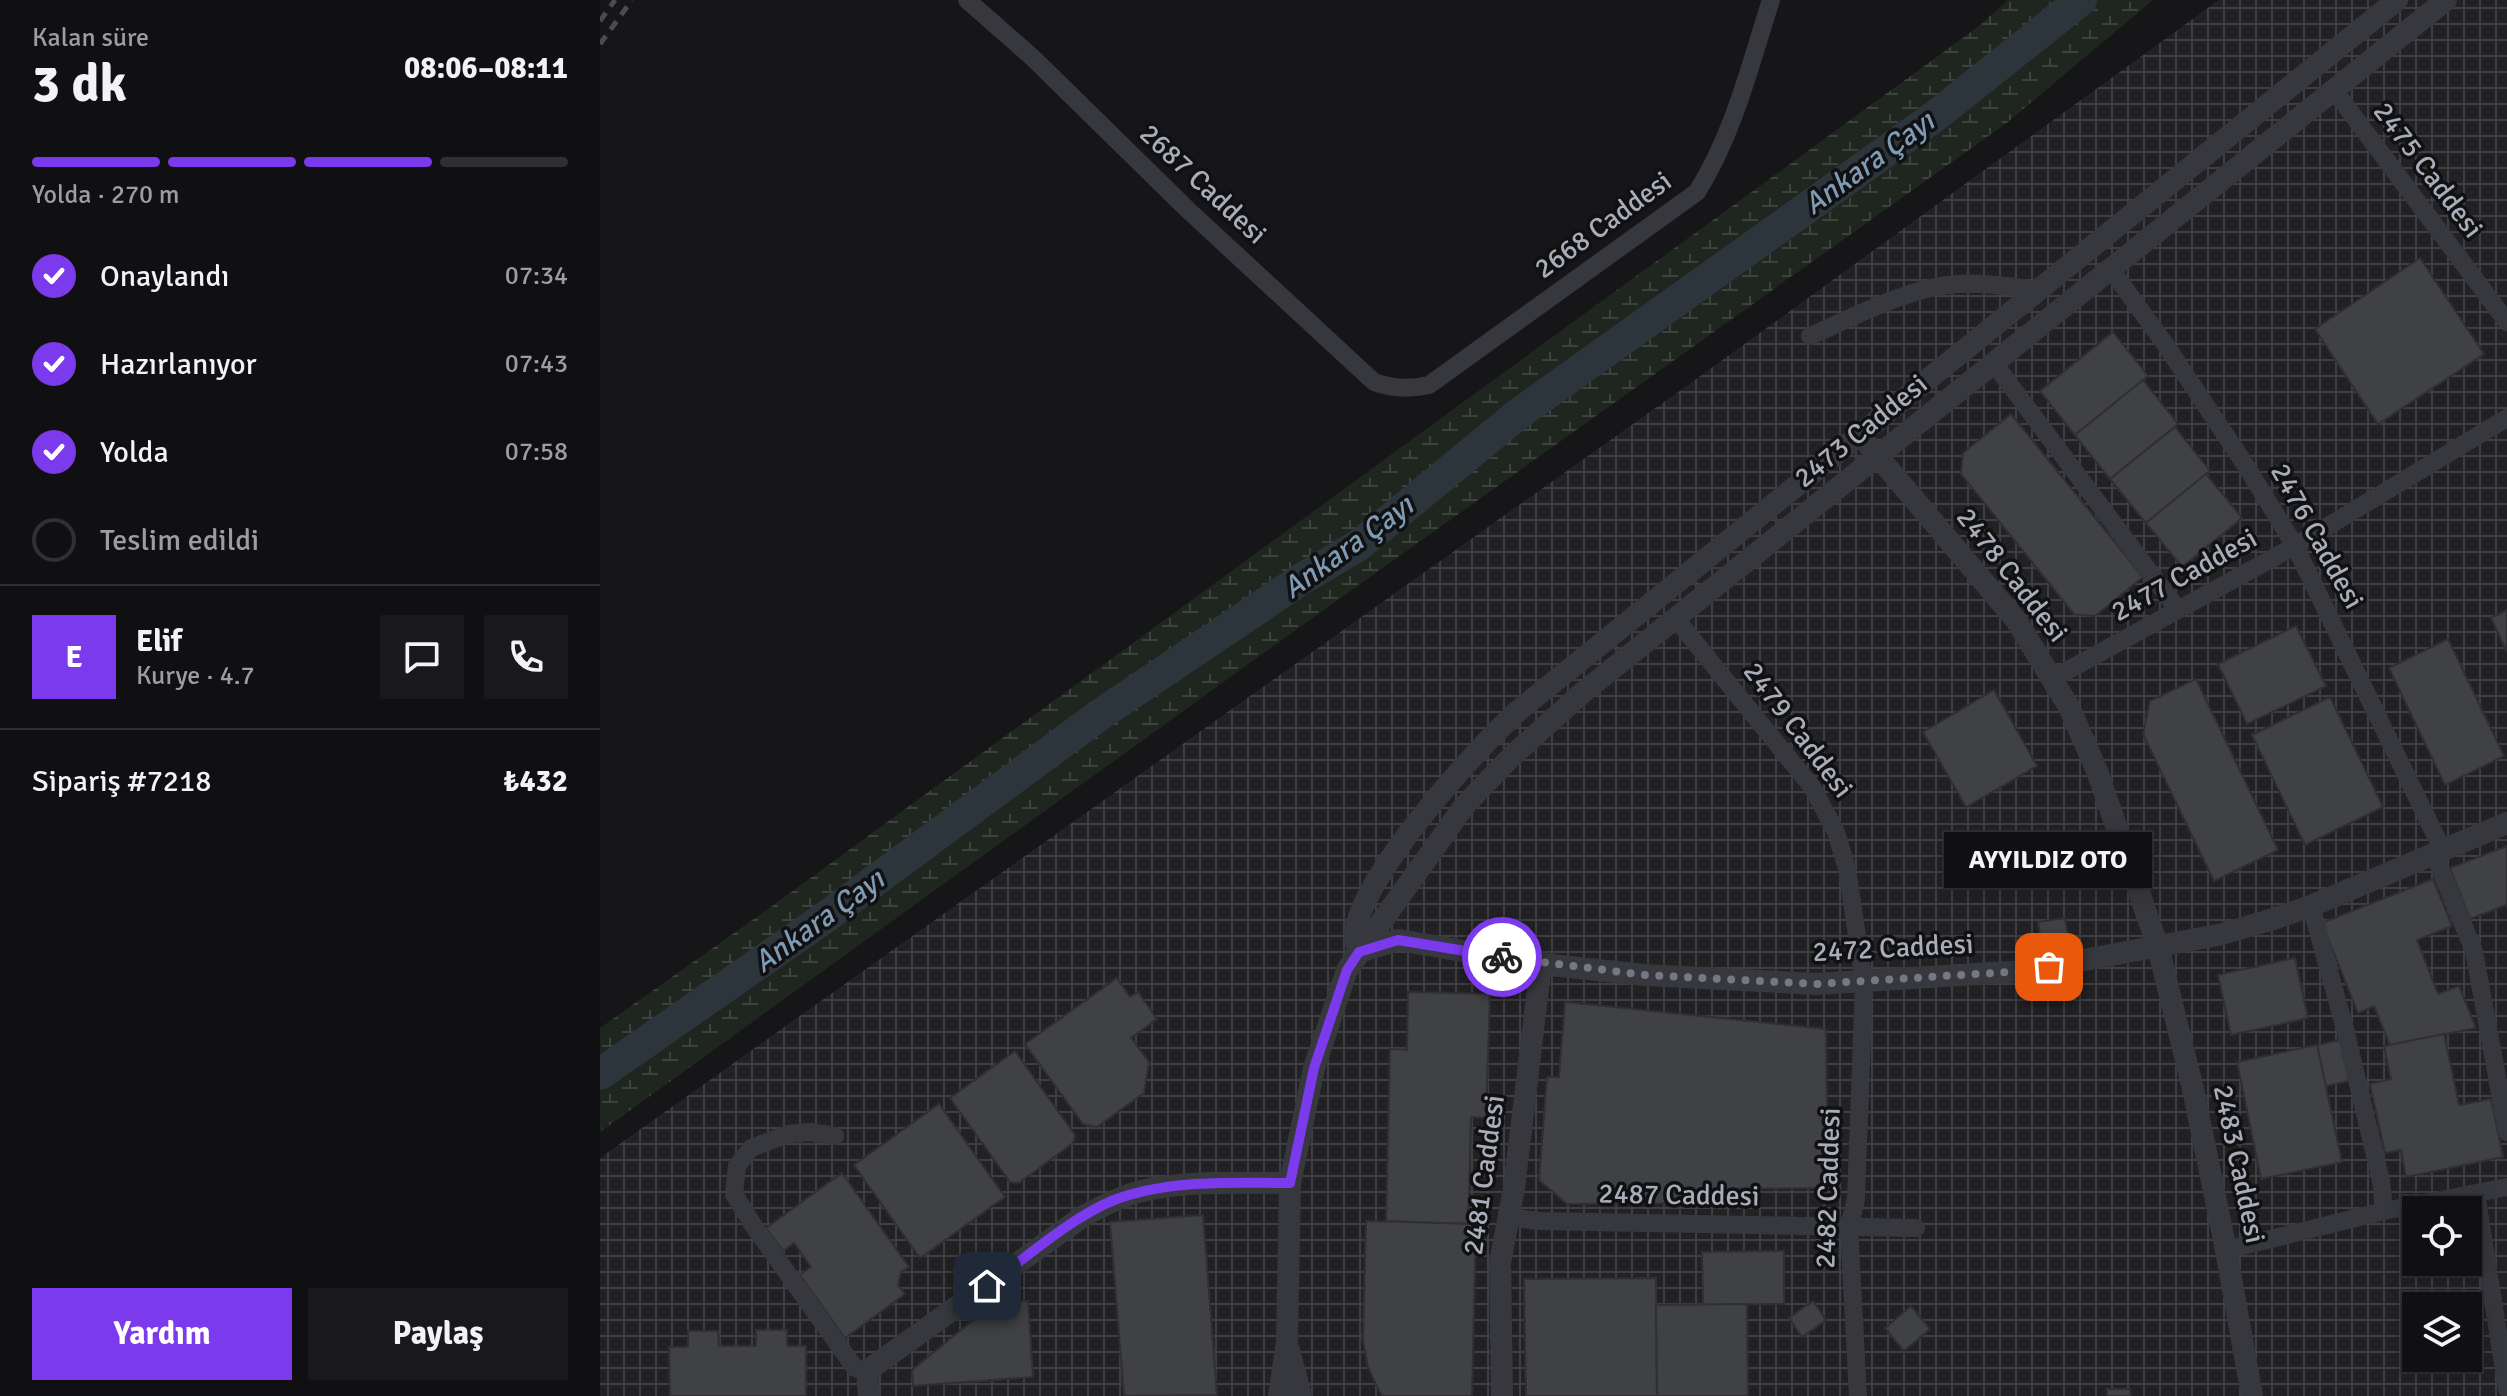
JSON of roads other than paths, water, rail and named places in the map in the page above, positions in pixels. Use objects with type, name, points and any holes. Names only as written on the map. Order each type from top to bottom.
[{"type":"street","name":"2687 Caddesi","points":[[967,0],[1033,58],[1188,210],[1374,382],[1392,388],[1411,389]]},
{"type":"street","name":"2668 Caddesi","points":[[1411,389],[1429,385],[1697,192],[1714,165],[1738,105],[1771,0]]},
{"type":"street","name":"2473 Caddesi","points":[[1359,952],[1355,935],[1377,881],[1429,809],[1493,733],[1657,596],[2397,0]]},
{"type":"street","name":"2473 Caddesi","points":[[1279,1396],[1287,1341],[1290,1183],[1314,1068],[1347,970],[1383,923],[1448,826],[1494,773],[1581,694],[2446,0]]},
{"type":"street","name":"2475 Caddesi","points":[[2334,90],[2507,322]]},
{"type":"street","name":"2476 Caddesi","points":[[2110,268],[2173,356],[2295,546],[2439,852],[2474,951],[2507,1132]]},
{"type":"street","points":[[1810,336],[1891,301],[1938,287],[1982,283],[2038,290]]},
{"type":"street","points":[[1993,362],[2178,610]]},
{"type":"street","name":"2477 Caddesi","points":[[2052,679],[2295,546],[2507,418]]},
{"type":"street","name":"2478 Caddesi","points":[[1860,435],[2016,620],[2069,707],[2097,771],[2158,947]]},
{"type":"street","name":"2479 Caddesi","points":[[1676,619],[1824,805],[1847,869],[1864,982]]},
{"type":"street","name":"2472 Caddesi","points":[[1359,952],[1398,940],[1541,964],[1645,975],[1816,984],[2025,971],[2158,947],[2255,925],[2311,906],[2507,823]]},
{"type":"street","points":[[2311,906],[2345,1029],[2381,1181],[2384,1211]]},
{"type":"street","name":"2483 Caddesi","points":[[2158,947],[2193,1089],[2252,1396]]},
{"type":"street","name":"2481 Caddesi","points":[[1502,1396],[1500,1263],[1514,1188],[1541,964]]},
{"type":"street","name":"2482 Caddesi","points":[[1858,1396],[1849,1227],[1856,1199],[1864,982]]},
{"type":"street","points":[[835,1136],[811,1132],[788,1134],[751,1148],[737,1166],[734,1194],[855,1368],[867,1371],[1082,1217],[1111,1201],[1147,1190],[1224,1183],[1290,1183]]},
{"type":"street","points":[[2226,1250],[2384,1211],[2507,1187]]},
{"type":"street","points":[[2476,1194],[2507,1389]]},
{"type":"street","name":"2487 Caddesi","points":[[1508,1217],[1539,1221],[1916,1228]]},
{"type":"street","name":"2473 Caddesi","points":[[1287,1341],[1301,1396]]},
{"type":"street","points":[[867,1371],[869,1396]]},
{"type":"waterway","name":"Ankara Çayı","points":[[600,1074],[827,916],[1101,714],[1300,580],[1359,545],[1517,415],[1934,117],[2081,0]]},
{"type":"railway","points":[[600,21],[615,0]]},
{"type":"railway","points":[[600,44],[632,0]]},
{"type":"place","name":"AYYILDIZ OTO","points":[[2049,967]]}]
